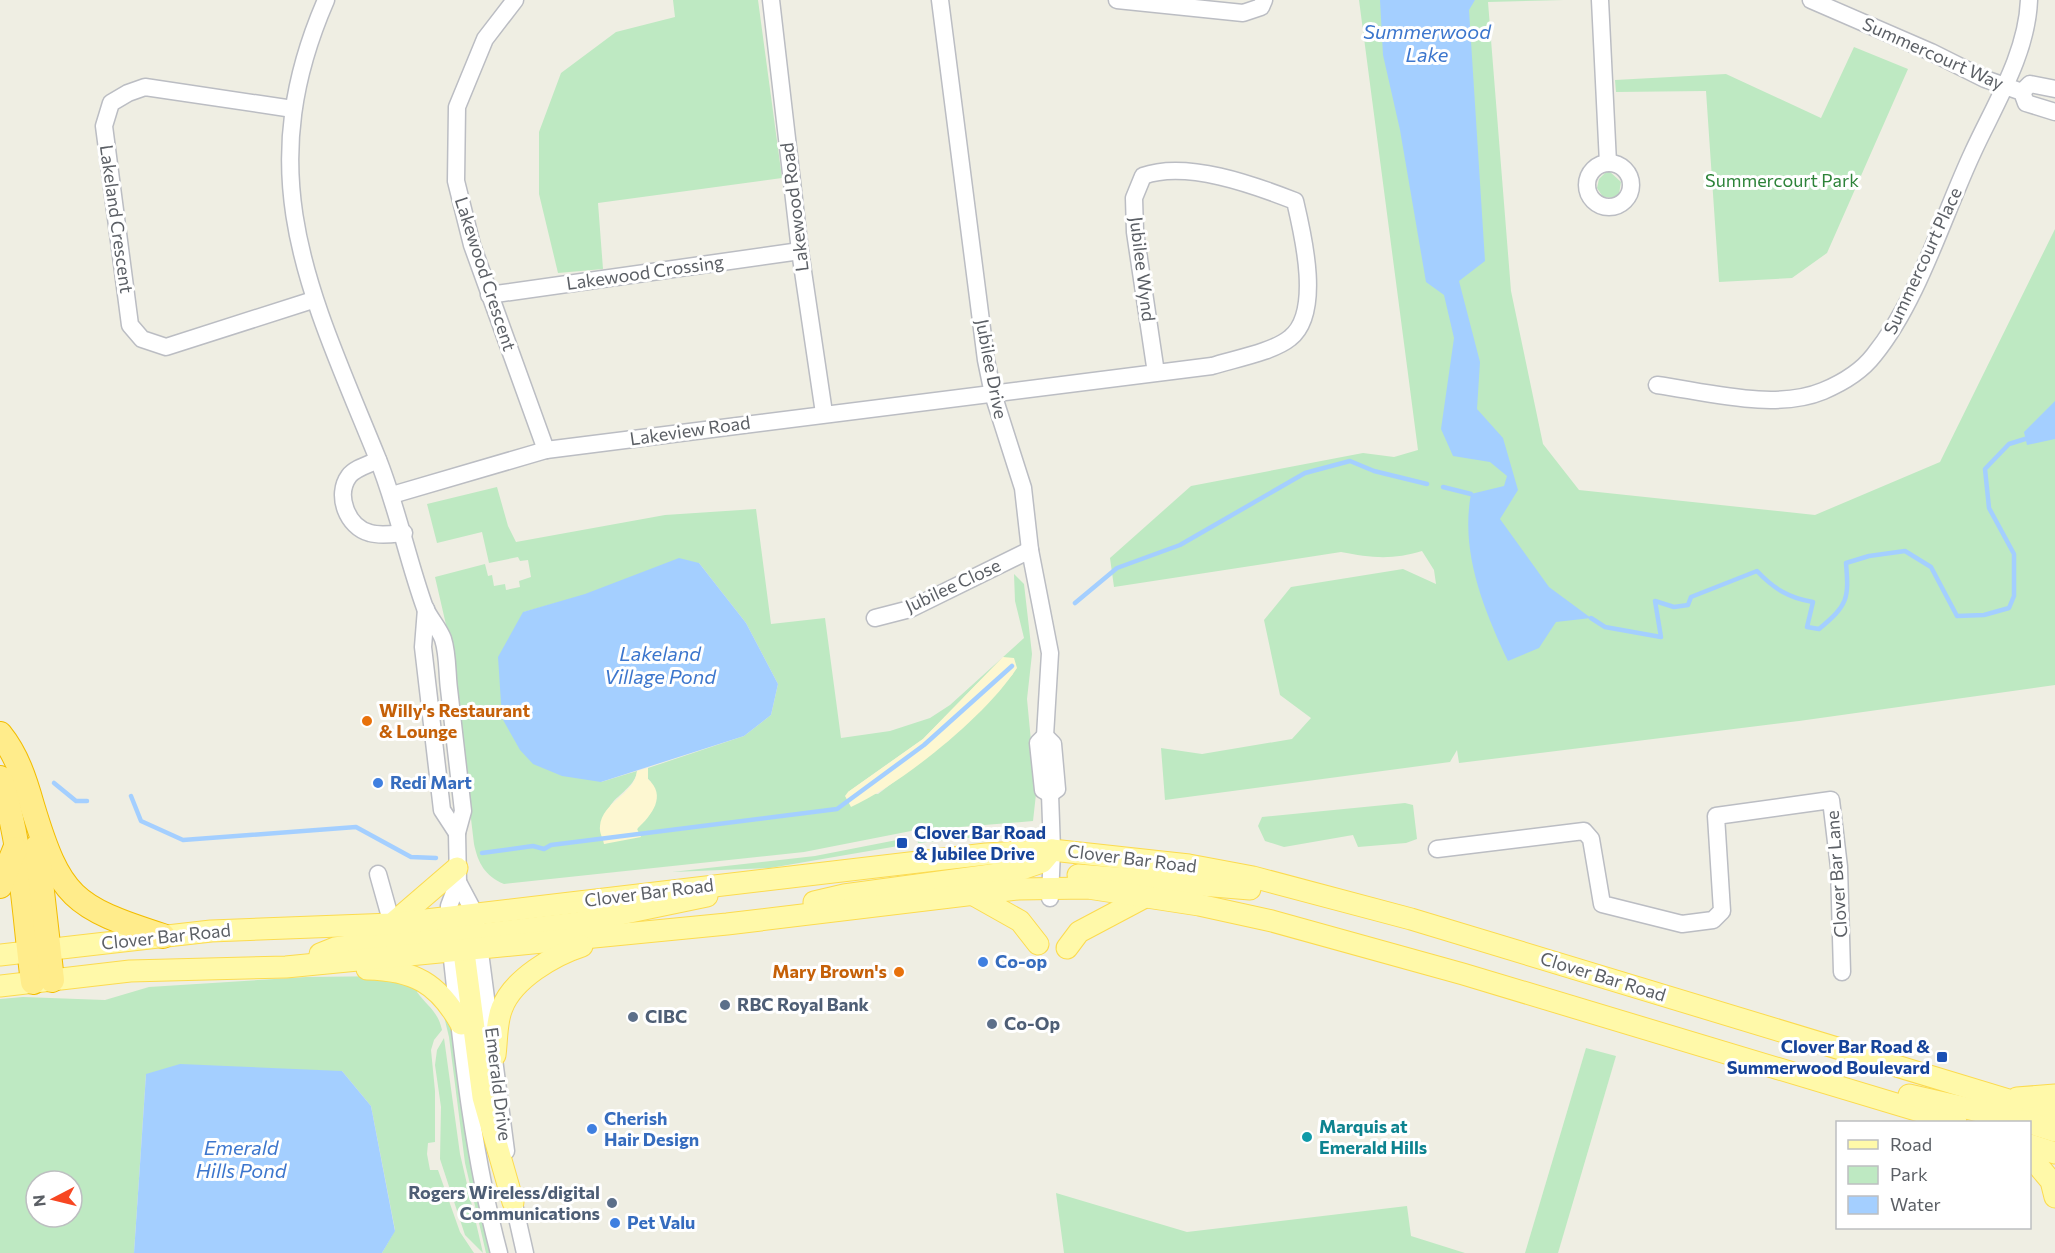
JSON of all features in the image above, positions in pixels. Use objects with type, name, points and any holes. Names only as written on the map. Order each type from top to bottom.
[{"type":"highway","points":[[0,734],[8,744],[27,783],[55,870],[74,896],[101,915],[164,936]]},
{"type":"highway","points":[[0,778],[11,816],[42,981]]},
{"type":"highway","points":[[32,803],[38,951]]},
{"type":"highway","points":[[0,886],[16,846]]},
{"type":"main road","name":"Clover Bar Road","points":[[0,986],[130,972],[286,967],[763,879],[986,854],[1052,850],[1189,865],[1253,878],[1411,919],[2055,1114]]},
{"type":"main road","points":[[726,924],[844,895],[1013,872],[1042,862],[1052,850]]},
{"type":"main road","points":[[1050,892],[1067,877],[1087,874],[1312,894]]},
{"type":"main road","points":[[392,924],[457,875]]},
{"type":"main road","name":"Clover Bar Road","points":[[0,955],[164,936],[240,930],[392,924],[463,935],[615,935],[972,894],[1050,892],[1088,888],[1209,907],[1337,939],[1953,1121]]},
{"type":"main road","points":[[972,894],[1020,921],[1038,944]]},
{"type":"main road","points":[[1067,948],[1079,932],[1145,897]]},
{"type":"main road","points":[[463,935],[483,1097],[513,1202]]},
{"type":"main road","points":[[495,1055],[501,1009],[525,977],[567,951],[615,935]]},
{"type":"main road","points":[[286,967],[382,969],[406,973],[438,991],[461,1024]]},
{"type":"main road","points":[[1858,1093],[1912,1096],[2019,1121]]},
{"type":"main road","points":[[2008,1099],[2055,1095]]},
{"type":"main road","points":[[2031,1124],[2055,1131]]},
{"type":"main road","points":[[2031,1145],[2055,1152]]},
{"type":"main road","points":[[2031,1157],[2051,1181],[2055,1197]]},
{"type":"street","points":[[326,0],[303,60],[293,109],[289,154],[291,197],[301,257],[313,300],[392,495],[426,609],[443,640],[463,811],[457,833],[457,875],[463,935]]},
{"type":"street","name":"Lakewood Crescent","points":[[515,0],[485,39],[457,107],[456,181],[472,245],[546,450]]},
{"type":"street","name":"Lakewood Road","points":[[771,0],[800,251],[824,413]]},
{"type":"street","name":"Jubilee Drive","points":[[940,0],[986,360],[993,394],[1023,488],[1030,550],[1050,653],[1045,736],[1038,743],[1043,790],[1050,794],[1052,850]]},
{"type":"street","points":[[1117,0],[1242,13],[1261,7],[1264,0]]},
{"type":"street","points":[[1600,0],[1608,163]]},
{"type":"street","name":"Summercourt Way","points":[[1811,0],[2022,92]]},
{"type":"street","name":"Summercourt Place","points":[[1657,385],[1755,398],[1798,399],[1822,392],[1861,369],[1888,336],[1903,310],[2004,86],[2022,39],[2030,0]]},
{"type":"street","name":"Summercourt Way","points":[[2022,92],[2030,84],[2055,89]]},
{"type":"street","name":"Lakeland Crescent","points":[[293,109],[145,87],[128,93],[111,103],[104,126],[130,325],[142,339],[166,347],[313,300]]},
{"type":"street","name":"Summercourt Way","points":[[2022,92],[2026,103],[2055,112]]},
{"type":"street","name":"Jubilee Wynd","points":[[993,394],[1212,366],[1261,351],[1291,338],[1306,316],[1307,298],[1305,244],[1295,201],[1264,189],[1181,170],[1157,170],[1143,176],[1134,198],[1135,231],[1156,373]]},
{"type":"street","name":"Lakewood Crossing","points":[[489,294],[800,251]]},
{"type":"street","name":"Lakeview Road","points":[[392,495],[546,450],[824,413],[993,394]]},
{"type":"street","points":[[378,460],[351,474],[343,488],[344,504],[352,521],[362,530],[372,534],[404,533]]},
{"type":"street","name":"Jubilee Close","points":[[874,618],[910,609],[1030,550]]},
{"type":"street","points":[[426,609],[423,647],[442,810],[457,833]]},
{"type":"street","points":[[434,731],[453,727]]},
{"type":"street","name":"Clover Bar Lane","points":[[1437,849],[1584,831],[1591,839],[1602,904],[1682,924],[1703,922],[1713,920],[1722,910],[1716,816],[1832,800],[1839,867],[1842,972]]},
{"type":"street","points":[[1050,892],[1052,850]]},
{"type":"street","points":[[378,874],[392,924]]},
{"type":"street","points":[[457,875],[463,935]]},
{"type":"street","name":"Emerald Drive","points":[[463,935],[461,1024],[470,1117],[485,1203],[499,1253]]},
{"type":"street","name":"Emerald Drive","points":[[463,935],[495,1055],[513,1202],[525,1253]]},
{"type":"green space","points":[[673,0],[758,0],[782,178],[598,203],[603,269],[558,273],[539,194],[539,132],[561,73],[616,32],[675,17]]},
{"type":"green space","points":[[1359,0],[1564,0],[1488,2],[1511,291],[1543,444],[1579,490],[1815,515],[1940,462],[2055,229],[2055,685],[1799,721],[1459,763],[1457,750],[1450,762],[1165,800],[1161,748],[1202,754],[1292,739],[1311,718],[1280,695],[1264,620],[1291,587],[1403,569],[1436,584],[1434,570],[1422,551],[1401,556],[1382,557],[1341,552],[1114,587],[1110,558],[1191,486],[1363,453],[1394,457],[1418,450]]},
{"type":"green space","name":"Summercourt Park","points":[[1854,47],[1908,69],[1827,253],[1792,278],[1719,282],[1706,91],[1616,92],[1615,80],[1726,74],[1821,118]]},
{"type":"green space","points":[[1608,170],[1621,182],[1619,194],[1613,198],[1603,197],[1597,188],[1599,179]]},
{"type":"green space","points":[[497,487],[508,526],[516,542],[665,515],[756,509],[771,624],[825,618],[841,738],[890,731],[930,718],[950,705],[1003,657],[1024,638],[1015,601],[1014,574],[1024,584],[1032,654],[1027,699],[1036,794],[1033,821],[911,831],[804,852],[504,884],[497,881],[483,868],[474,844],[450,642],[435,577],[485,564],[488,576],[492,575],[494,586],[505,584],[506,590],[520,587],[519,581],[531,577],[528,560],[520,561],[518,557],[489,563],[482,532],[437,543],[427,504]],"holes":[[[699,563],[746,623],[778,684],[771,715],[744,736],[648,768],[648,779],[651,782],[637,830],[604,844],[604,828],[608,810],[631,784],[637,771],[601,782],[524,612]],[[1003,657],[1013,674],[942,745],[878,794],[848,792],[923,739]]]},
{"type":"green space","points":[[1405,803],[1413,805],[1417,839],[1406,843],[1358,847],[1353,835],[1284,847],[1265,841],[1258,826],[1262,817]]},
{"type":"green space","points":[[999,829],[1000,835],[918,843],[917,837]]},
{"type":"green space","points":[[907,838],[904,845],[770,868],[672,872],[815,856]]},
{"type":"green space","points":[[393,976],[420,988],[417,992],[435,1013],[442,1030],[434,1040],[431,1050],[435,1091],[435,1142],[428,1143],[427,1154],[430,1170],[438,1170],[460,1232],[474,1253],[382,1253],[395,1230],[371,1106],[342,1071],[146,1074],[134,1253],[0,1253],[0,999],[23,997],[105,1000],[149,987],[306,977]]},
{"type":"green space","points":[[443,1012],[453,1030],[467,1144],[491,1253],[486,1253],[465,1163],[449,1037]]},
{"type":"green space","points":[[444,1038],[460,1154],[483,1253],[465,1235],[440,1159],[441,1107],[435,1065],[437,1050]]},
{"type":"green space","points":[[1586,1048],[1616,1056],[1558,1253],[1525,1253]]},
{"type":"green space","points":[[1056,1193],[1187,1232],[1407,1206],[1411,1236],[1465,1253],[1064,1253]]},
{"type":"sand","points":[[1003,657],[1014,658],[1017,668],[985,707],[918,765],[895,782],[851,807],[845,796],[848,792],[923,739]]},
{"type":"sand","points":[[648,768],[648,779],[654,785],[657,799],[648,818],[637,829],[641,837],[604,844],[600,829],[606,811],[631,786],[637,771]]},
{"type":"water","name":"Summerwood Lake","points":[[1380,0],[1475,0],[1469,10],[1485,261],[1459,281],[1480,362],[1477,409],[1503,438],[1518,490],[1500,519],[1549,587],[1591,618],[1556,622],[1539,648],[1508,661],[1476,580],[1468,516],[1471,494],[1504,486],[1507,476],[1490,462],[1453,456],[1441,429],[1454,338],[1444,295],[1426,282],[1400,130],[1383,55]]},
{"type":"water","points":[[2055,401],[2055,439],[2027,445],[2024,432]]},
{"type":"water","name":"Lakeland Village Pond","points":[[679,558],[699,563],[746,623],[778,684],[771,715],[744,736],[601,782],[562,776],[533,764],[520,750],[502,718],[498,657],[523,612],[585,594]]},
{"type":"water","name":"Emerald Hills Pond","points":[[180,1064],[342,1071],[371,1106],[395,1231],[382,1253],[134,1253],[146,1074]]},
{"type":"waterway","points":[[1591,618],[1605,627],[1661,637],[1655,601],[1674,607],[1688,605],[1691,597],[1757,571],[1782,592],[1813,602],[1807,627],[1819,629],[1836,614],[1844,600],[1847,585],[1846,563],[1869,556],[1905,551],[1931,567],[1957,616],[1984,615],[2009,608],[2014,596],[2014,554],[1989,508],[1985,469],[2009,444],[2025,439]]},
{"type":"waterway","points":[[1075,603],[1117,568],[1180,545],[1305,473],[1350,461],[1374,471],[1427,484]]},
{"type":"waterway","points":[[1443,487],[1471,494]]},
{"type":"waterway","points":[[482,853],[533,846],[544,849],[551,845],[837,809],[924,745],[1012,666]]},
{"type":"waterway","points":[[54,783],[76,801],[87,801]]},
{"type":"waterway","points":[[131,796],[141,821],[183,840],[356,827],[411,857],[436,858]]},
{"type":"place","name":"Willy's Restaurant & Lounge","points":[[367,721]]},
{"type":"place","name":"Redi Mart","points":[[378,783]]},
{"type":"place","name":"Clover Bar Road & Jubilee Drive","points":[[902,843]]},
{"type":"place","name":"Co-op","points":[[983,962]]},
{"type":"place","name":"Mary Brown's","points":[[899,972]]},
{"type":"place","name":"RBC Royal Bank","points":[[725,1005]]},
{"type":"place","name":"CIBC","points":[[633,1017]]},
{"type":"place","name":"Co-Op","points":[[992,1024]]},
{"type":"place","name":"Clover Bar Road & Summerwood Boulevard","points":[[1942,1057]]},
{"type":"place","name":"Cherish Hair Design","points":[[592,1129]]},
{"type":"place","name":"Marquis at Emerald Hills","points":[[1307,1137]]},
{"type":"place","name":"Rogers Wireless/digital Communications","points":[[612,1203]]},
{"type":"place","name":"Pet Valu","points":[[615,1223]]}]
